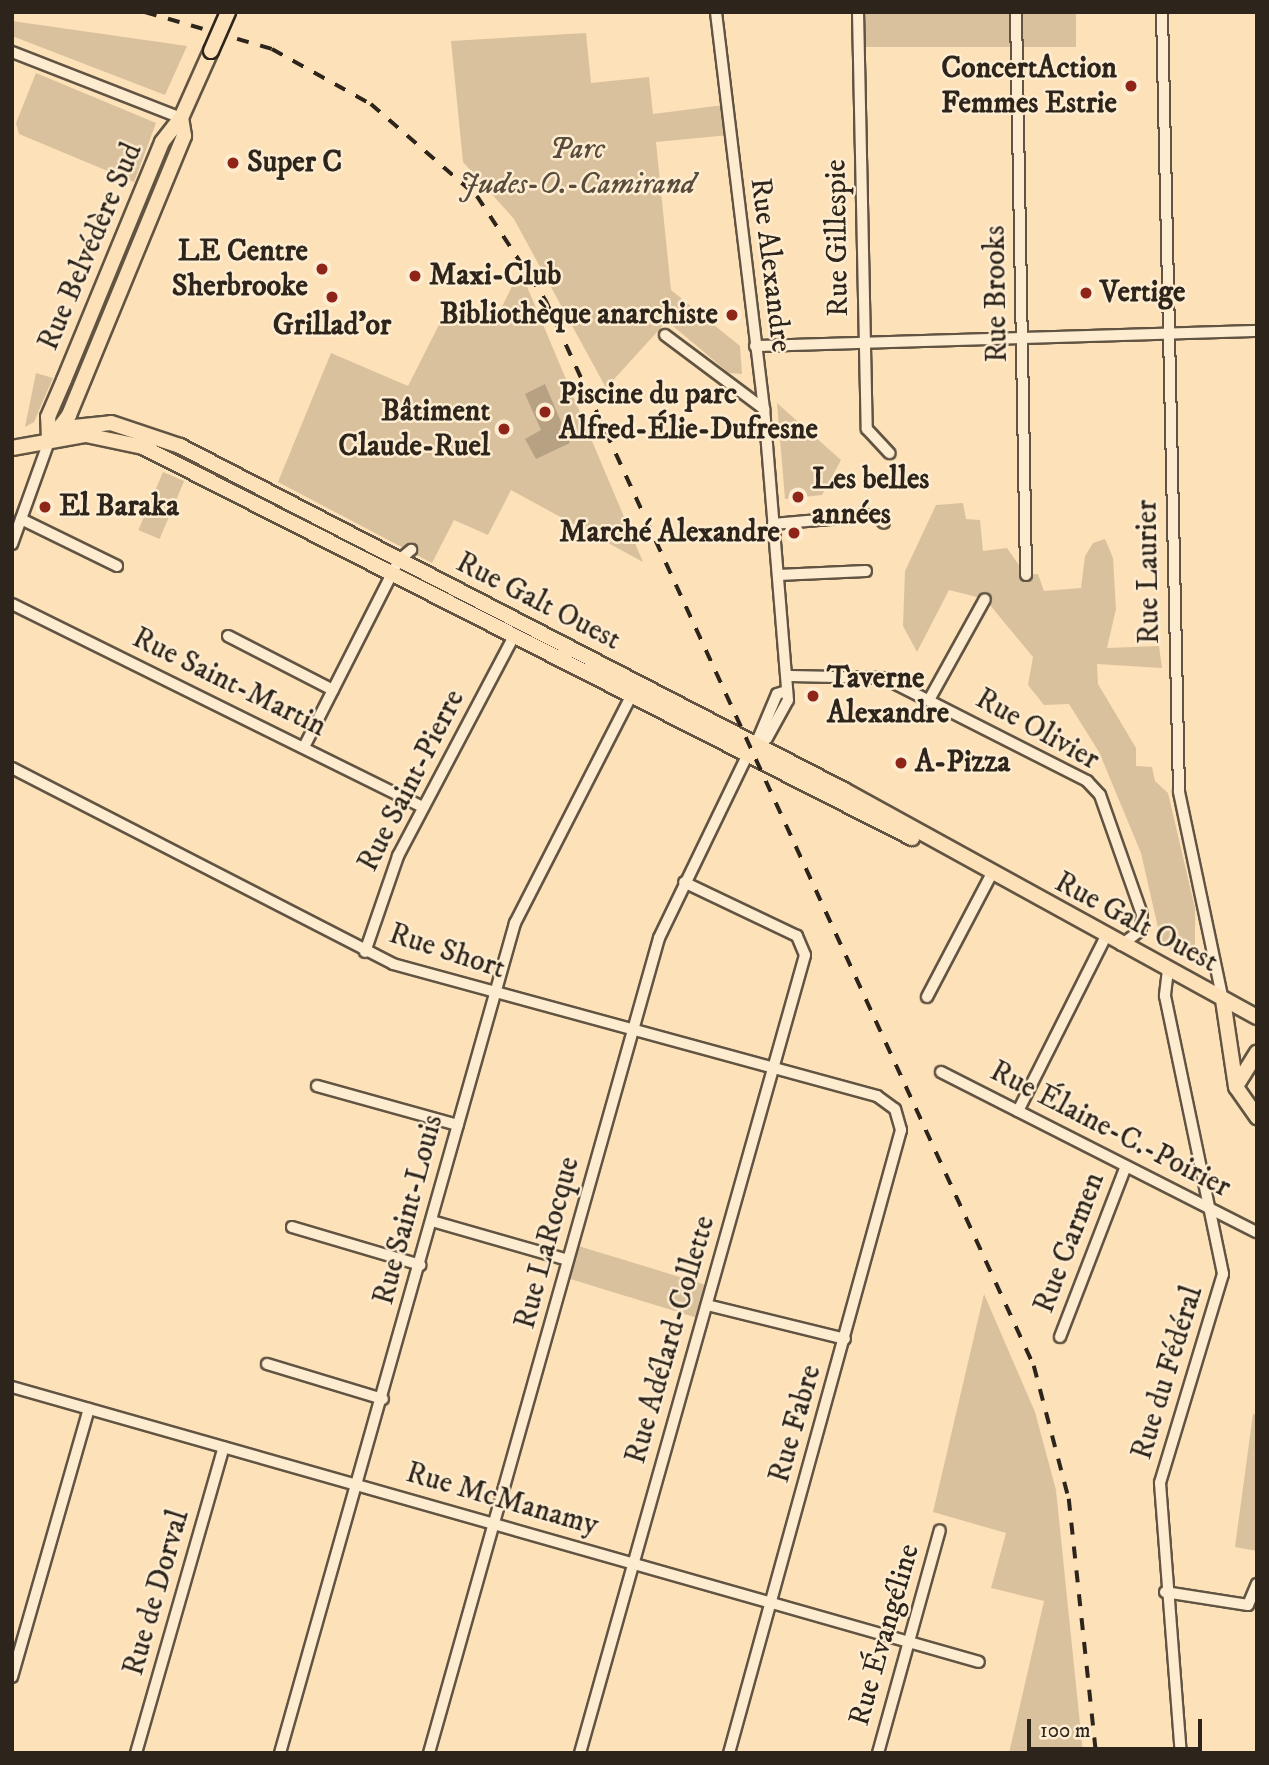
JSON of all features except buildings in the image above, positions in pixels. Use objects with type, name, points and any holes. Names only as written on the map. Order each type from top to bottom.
[{"type":"main road","name":"Rue Belvédère Sud","points":[[50,441],[54,404],[162,142],[181,118],[228,12]]},
{"type":"main road","name":"Rue Galt Ouest","points":[[50,441],[94,423],[141,431],[405,555],[1257,1017]]},
{"type":"main road","name":"Rue Galt Ouest","points":[[12,448],[50,441],[111,437],[143,447],[746,758],[991,874]]},
{"type":"main road","name":"Rue Laurier","points":[[1223,1000],[1236,1087],[1257,1117]]},
{"type":"main road","points":[[1236,1087],[1257,1053]]},
{"type":"street","name":"Rue Alexandre","points":[[716,12],[764,409],[773,524],[790,677],[786,691],[788,700],[773,728],[746,758]]},
{"type":"street","name":"Rue Gillespie","points":[[858,12],[867,429],[889,453]]},
{"type":"street","name":"Rue Brooks","points":[[1016,12],[1026,575]]},
{"type":"street","name":"Rue Laurier","points":[[1162,12],[1179,792],[1223,1000]]},
{"type":"street","points":[[12,52],[181,118]]},
{"type":"street","points":[[755,346],[865,338],[1022,333],[1257,331]]},
{"type":"street","points":[[665,335],[764,409]]},
{"type":"street","name":"Rue Belvédère Sud","points":[[12,544],[50,441]]},
{"type":"street","points":[[773,524],[876,515],[884,523]]},
{"type":"street","points":[[21,519],[117,566]]},
{"type":"street","points":[[304,747],[391,575],[405,555]]},
{"type":"street","points":[[778,575],[866,571]]},
{"type":"street","points":[[929,700],[985,599]]},
{"type":"street","name":"Rue Saint-Martin","points":[[12,604],[423,807]]},
{"type":"street","points":[[228,636],[333,690]]},
{"type":"street","name":"Rue Saint-Pierre","points":[[365,952],[389,878],[423,807],[513,638]]},
{"type":"street","name":"Rue Olivier","points":[[790,677],[884,678],[1094,787],[1131,879],[1143,922],[1121,945]]},
{"type":"street","name":"Rue Saint-Louis","points":[[280,1753],[383,1399],[494,994],[527,892],[631,698]]},
{"type":"street","name":"Rue LaRocque","points":[[429,1753],[659,938],[746,758]]},
{"type":"street","name":"Rue Short","points":[[12,768],[365,952],[494,994],[877,1096],[895,1109]]},
{"type":"street","points":[[927,996],[991,874]]},
{"type":"street","name":"Rue Adélard-Collette","points":[[580,1753],[805,955],[804,940],[684,882]]},
{"type":"street","points":[[1018,1111],[1106,936]]},
{"type":"street","name":"Rue du Fédéral","points":[[1168,970],[1165,996],[1206,1207],[1223,1274],[1163,1462],[1158,1506],[1181,1753]]},
{"type":"street","name":"Rue Élaine-C.-Poirier","points":[[941,1072],[1257,1232]]},
{"type":"street","points":[[317,1086],[458,1125]]},
{"type":"street","name":"Rue Fabre","points":[[729,1753],[901,1130],[895,1109]]},
{"type":"street","name":"Rue Carmen","points":[[1060,1337],[1126,1166]]},
{"type":"street","points":[[432,1221],[568,1260]]},
{"type":"street","points":[[292,1227],[420,1265]]},
{"type":"street","points":[[707,1305],[845,1339]]},
{"type":"street","points":[[267,1364],[383,1399]]},
{"type":"street","name":"Rue McManamy","points":[[12,1387],[979,1662]]},
{"type":"street","points":[[12,1677],[89,1409]]},
{"type":"street","name":"Rue de Dorval","points":[[136,1753],[225,1447]]},
{"type":"street","name":"Rue Évangéline","points":[[878,1753],[940,1530]]},
{"type":"street","points":[[1165,1592],[1248,1605],[1257,1584]]},
{"type":"green space","points":[[858,12],[1076,12],[1076,47],[858,47]]},
{"type":"green space","points":[[12,21],[187,46],[165,95],[12,36]]},
{"type":"green space","name":"Parc Judes-O.-Camirand","points":[[586,33],[591,83],[649,77],[653,114],[724,105],[729,135],[656,142],[671,290],[740,346],[742,374],[729,373],[667,321],[606,388],[514,219],[463,162],[451,41]]},
{"type":"green space","points":[[36,73],[156,123],[134,182],[19,134],[16,123]]},
{"type":"green space","points":[[520,270],[643,562],[511,490],[488,535],[454,520],[432,563],[278,482],[331,353],[408,386],[451,301],[494,323]]},
{"type":"green space","points":[[36,373],[53,378],[34,422],[25,427]]},
{"type":"green space","points":[[777,403],[841,460],[822,495],[785,499]]},
{"type":"green space","points":[[163,472],[184,481],[160,539],[138,530]]},
{"type":"green space","points":[[963,503],[966,519],[980,520],[983,551],[1007,548],[1026,575],[1038,574],[1044,591],[1081,588],[1085,556],[1093,543],[1105,539],[1113,558],[1116,609],[1107,648],[1159,646],[1162,668],[1097,664],[1098,684],[1136,748],[1136,766],[1152,767],[1155,781],[1168,793],[1195,908],[1195,951],[1171,950],[1161,941],[1141,853],[1099,752],[1069,704],[1044,705],[1028,685],[1033,657],[985,599],[949,590],[917,652],[903,626],[905,571],[936,505]]},
{"type":"green space","points":[[572,1244],[712,1287],[702,1319],[562,1277]]},
{"type":"green space","points":[[984,1294],[1035,1412],[1056,1490],[1083,1753],[1009,1753],[1044,1601],[991,1588],[1006,1533],[933,1512]]},
{"type":"green space","points":[[1253,1414],[1257,1415],[1257,1551],[1235,1547]]},
{"type":"shaded area","name":"Piscine du parc Alfred-Élie-Dufresne","points":[[545,384],[570,443],[536,459],[525,439],[541,430],[525,394]]},
{"type":"railway","points":[[145,12],[272,49],[371,104],[477,196],[546,301],[1034,1366],[1069,1499],[1096,1753]]},
{"type":"place","name":"ConcertAction Femmes Estrie","points":[[1131,86]]},
{"type":"place","name":"Super C","points":[[233,163]]},
{"type":"place","name":"LE Centre Sherbrooke","points":[[322,269]]},
{"type":"place","name":"Maxi-Club","points":[[415,276]]},
{"type":"place","name":"Vertige","points":[[1086,293]]},
{"type":"place","name":"Grillad'or","points":[[332,297]]},
{"type":"place","name":"Bibliothèque anarchiste","points":[[732,315]]},
{"type":"place","name":"Piscine du parc Alfred-Élie-Dufresne","points":[[545,412]]},
{"type":"place","name":"Bâtiment Claude-Ruel","points":[[504,429]]},
{"type":"place","name":"Les belles années","points":[[798,497]]},
{"type":"place","name":"El Baraka","points":[[45,507]]},
{"type":"place","name":"Marché Alexandre","points":[[794,533]]},
{"type":"place","name":"Taverne Alexandre","points":[[813,696]]},
{"type":"place","name":"A-Pizza","points":[[901,763]]}]
